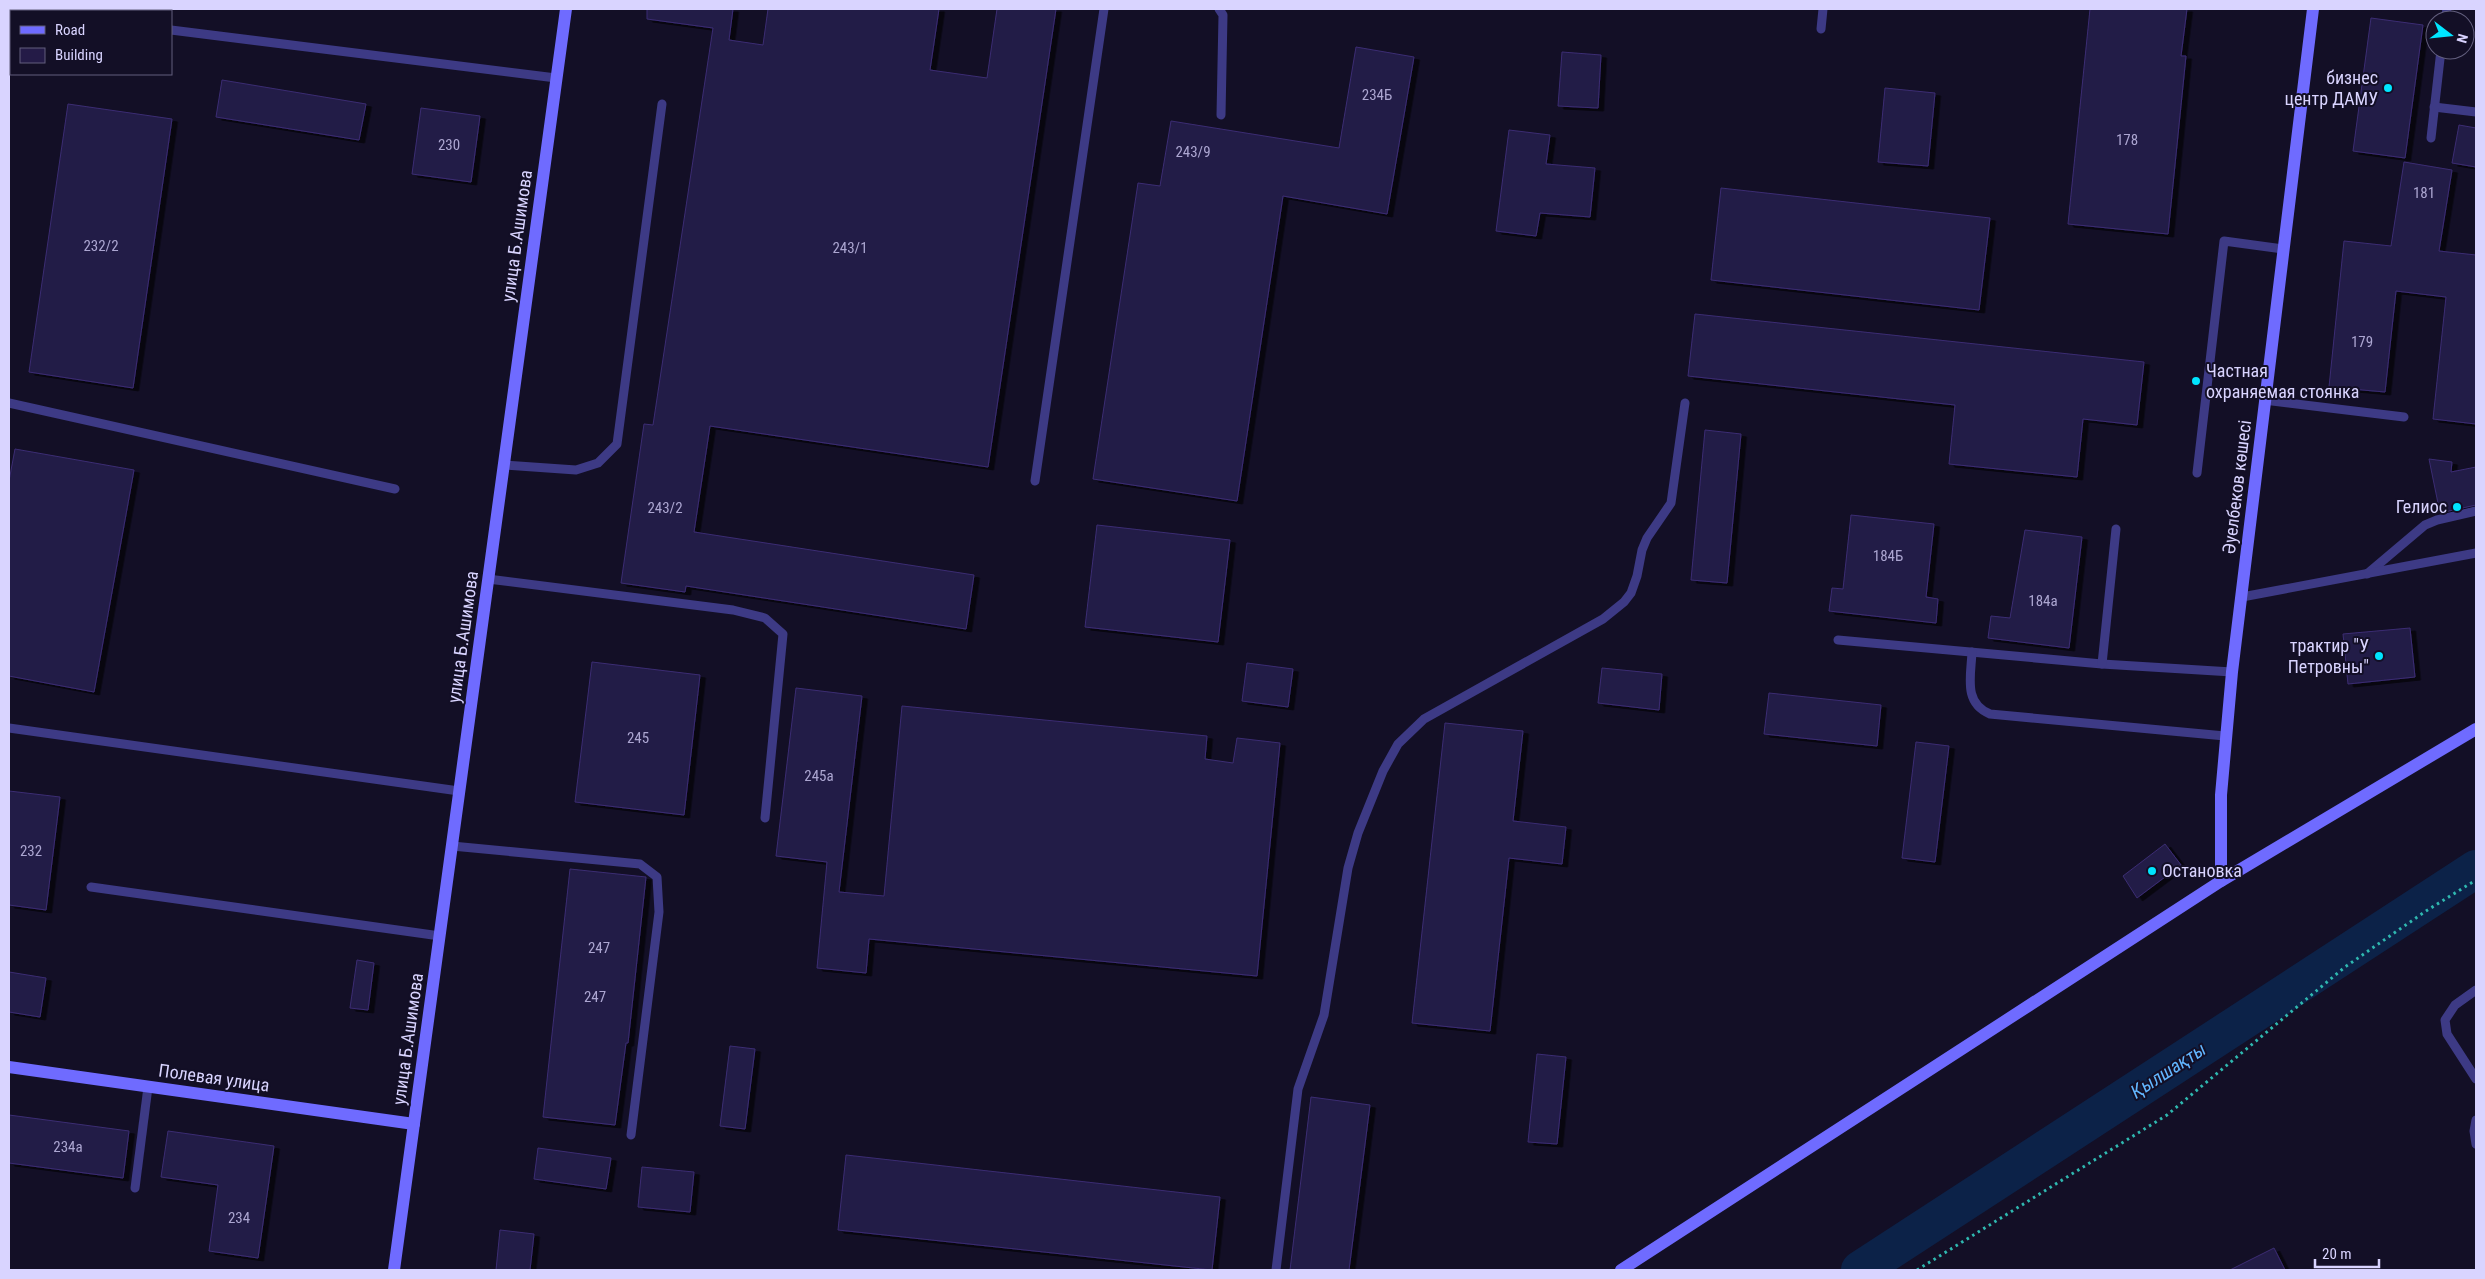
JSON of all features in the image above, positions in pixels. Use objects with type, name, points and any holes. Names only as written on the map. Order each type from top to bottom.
[{"type":"street","name":"улица Б.Ашимова","points":[[394,1270],[566,9]]},
{"type":"street","name":"Әуелбеков көшесі","points":[[2221,881],[2220,795],[2225,736],[2264,400],[2313,9]]},
{"type":"street","points":[[1621,1270],[2221,881],[2476,730]]},
{"type":"street","name":"Полевая улица","points":[[9,1067],[414,1124]]},
{"type":"lane","points":[[1035,481],[1104,9]]},
{"type":"lane","points":[[1219,9],[1223,15],[1221,116]]},
{"type":"lane","points":[[1821,29],[1823,9]]},
{"type":"lane","points":[[172,30],[556,78]]},
{"type":"lane","points":[[2431,138],[2441,60]]},
{"type":"lane","points":[[504,465],[576,470],[598,463],[617,444],[662,104]]},
{"type":"lane","points":[[2434,107],[2476,112]]},
{"type":"lane","points":[[2197,473],[2224,241],[2283,249]]},
{"type":"lane","points":[[2264,400],[2404,416]]},
{"type":"lane","points":[[9,403],[395,488]]},
{"type":"lane","points":[[1276,1270],[1298,1089],[1324,1015],[1348,868],[1358,833],[1383,770],[1398,744],[1424,719],[1604,618],[1624,602],[1635,584],[1642,550],[1647,538],[1672,502],[1685,404]]},
{"type":"lane","points":[[2366,575],[2425,525],[2437,520],[2476,511]]},
{"type":"lane","points":[[2102,664],[2116,529]]},
{"type":"lane","points":[[2242,597],[2476,553]]},
{"type":"lane","points":[[488,579],[733,610],[765,618],[771,623],[783,634],[765,818]]},
{"type":"lane","points":[[1838,640],[2102,664],[2232,672]]},
{"type":"lane","points":[[1972,652],[1970,689],[1972,699],[1977,707],[1990,714],[2225,736]]},
{"type":"lane","points":[[9,728],[459,791]]},
{"type":"lane","points":[[452,846],[640,864],[656,878],[659,912],[631,1135]]},
{"type":"lane","points":[[91,887],[440,936]]},
{"type":"lane","points":[[2476,990],[2455,1005],[2445,1020],[2447,1034],[2476,1079]]},
{"type":"lane","points":[[135,1188],[148,1087]]},
{"type":"lane","points":[[2476,1120],[2474,1131],[2476,1144]]},
{"type":"path","points":[[1917,1270],[2167,1115],[2345,967],[2426,911],[2476,880]]},
{"type":"building","points":[[647,9],[733,9],[729,40],[763,45],[768,9],[939,9],[930,70],[987,78],[997,9],[1056,9],[988,467],[710,426],[694,532],[974,575],[966,629],[686,586],[685,592],[621,583],[644,424],[653,425],[713,28],[647,19]]},
{"type":"building","points":[[2090,9],[2187,9],[2181,56],[2186,56],[2168,234],[2068,224]]},
{"type":"building","name":"бизнес центр ДАМУ","points":[[2371,18],[2423,25],[2405,158],[2353,151]]},
{"type":"building","points":[[1356,47],[1414,57],[1387,214],[1283,196],[1237,501],[1093,479],[1138,183],[1160,186],[1171,121],[1339,148]]},
{"type":"building","points":[[1562,52],[1601,55],[1598,108],[1558,106]]},
{"type":"building","points":[[222,80],[366,104],[359,140],[216,117]]},
{"type":"building","points":[[1885,88],[1935,93],[1928,166],[1878,162]]},
{"type":"building","points":[[68,104],[172,119],[133,388],[29,372]]},
{"type":"building","points":[[421,108],[480,116],[471,182],[412,174]]},
{"type":"building","points":[[2459,125],[2476,128],[2476,167],[2452,163]]},
{"type":"building","points":[[1509,130],[1550,135],[1546,164],[1595,168],[1590,217],[1540,213],[1536,236],[1496,231]]},
{"type":"building","points":[[2404,162],[2452,170],[2439,251],[2476,255],[2476,424],[2433,419],[2446,297],[2396,291],[2385,392],[2329,387],[2344,241],[2391,246]]},
{"type":"building","points":[[1721,188],[1990,218],[1979,310],[1711,280]]},
{"type":"building","points":[[1695,314],[2144,362],[2137,425],[2083,419],[2077,477],[1949,464],[1955,405],[1688,376]]},
{"type":"building","points":[[1705,430],[1741,434],[1727,583],[1691,580]]},
{"type":"building","points":[[15,449],[134,470],[94,692],[9,676],[9,481]]},
{"type":"building","points":[[2429,459],[2452,462],[2451,472],[2476,467],[2476,505],[2440,513]]},
{"type":"building","points":[[1851,515],[1934,524],[1926,597],[1938,599],[1936,623],[1829,611],[1832,588],[1843,589]]},
{"type":"building","points":[[1097,525],[1230,540],[1218,642],[1085,627]]},
{"type":"building","points":[[2025,530],[2082,537],[2069,648],[1988,638],[1991,616],[2010,618]]},
{"type":"building","name":"трактир \"У Петровны\"","points":[[2410,628],[2415,677],[2348,684],[2343,634]]},
{"type":"building","points":[[592,662],[700,675],[684,815],[575,802]]},
{"type":"building","points":[[1247,663],[1293,669],[1288,707],[1242,701]]},
{"type":"building","points":[[1602,668],[1662,674],[1659,710],[1598,703]]},
{"type":"building","points":[[796,688],[862,696],[839,892],[884,896],[902,706],[1207,736],[1205,759],[1233,763],[1237,738],[1280,743],[1257,976],[869,939],[866,973],[817,968],[827,862],[776,856]]},
{"type":"building","points":[[1769,693],[1881,705],[1877,746],[1764,734]]},
{"type":"building","points":[[1445,723],[1523,731],[1513,821],[1566,827],[1562,864],[1509,858],[1490,1031],[1412,1023]]},
{"type":"building","points":[[1916,742],[1949,746],[1935,862],[1902,858]]},
{"type":"building","points":[[9,791],[60,797],[46,910],[9,905]]},
{"type":"building","name":"Остановка","points":[[2165,844],[2181,865],[2137,898],[2123,876]]},
{"type":"building","points":[[570,869],[646,877],[628,1043],[626,1043],[615,1125],[543,1117]]},
{"type":"building","points":[[357,960],[374,963],[368,1010],[350,1008]]},
{"type":"building","points":[[9,972],[46,978],[40,1017],[9,1012]]},
{"type":"building","points":[[730,1046],[755,1049],[745,1129],[720,1126]]},
{"type":"building","points":[[1537,1054],[1566,1057],[1557,1144],[1528,1142]]},
{"type":"building","points":[[1311,1097],[1370,1105],[1349,1270],[1290,1270]]},
{"type":"building","points":[[9,1115],[129,1131],[123,1178],[9,1163]]},
{"type":"building","points":[[168,1131],[274,1146],[258,1258],[209,1251],[218,1185],[161,1177]]},
{"type":"building","points":[[538,1148],[611,1158],[606,1189],[534,1179]]},
{"type":"building","points":[[846,1155],[1220,1197],[1212,1270],[838,1230]]},
{"type":"building","points":[[642,1167],[694,1172],[690,1212],[638,1207]]},
{"type":"building","points":[[500,1230],[534,1234],[530,1270],[496,1270]]},
{"type":"building","points":[[2274,1248],[2285,1270],[2230,1270]]},
{"type":"waterway","name":"Қылшақты","points":[[1860,1270],[2476,869]]},
{"type":"place","name":"бизнес центр ДАМУ","points":[[2388,88]]},
{"type":"place","name":"Частная охраняемая стоянка","points":[[2196,381]]},
{"type":"place","name":"Гелиос","points":[[2457,507]]},
{"type":"place","name":"трактир \"У Петровны\"","points":[[2379,656]]},
{"type":"place","name":"Остановка","points":[[2152,871]]}]
